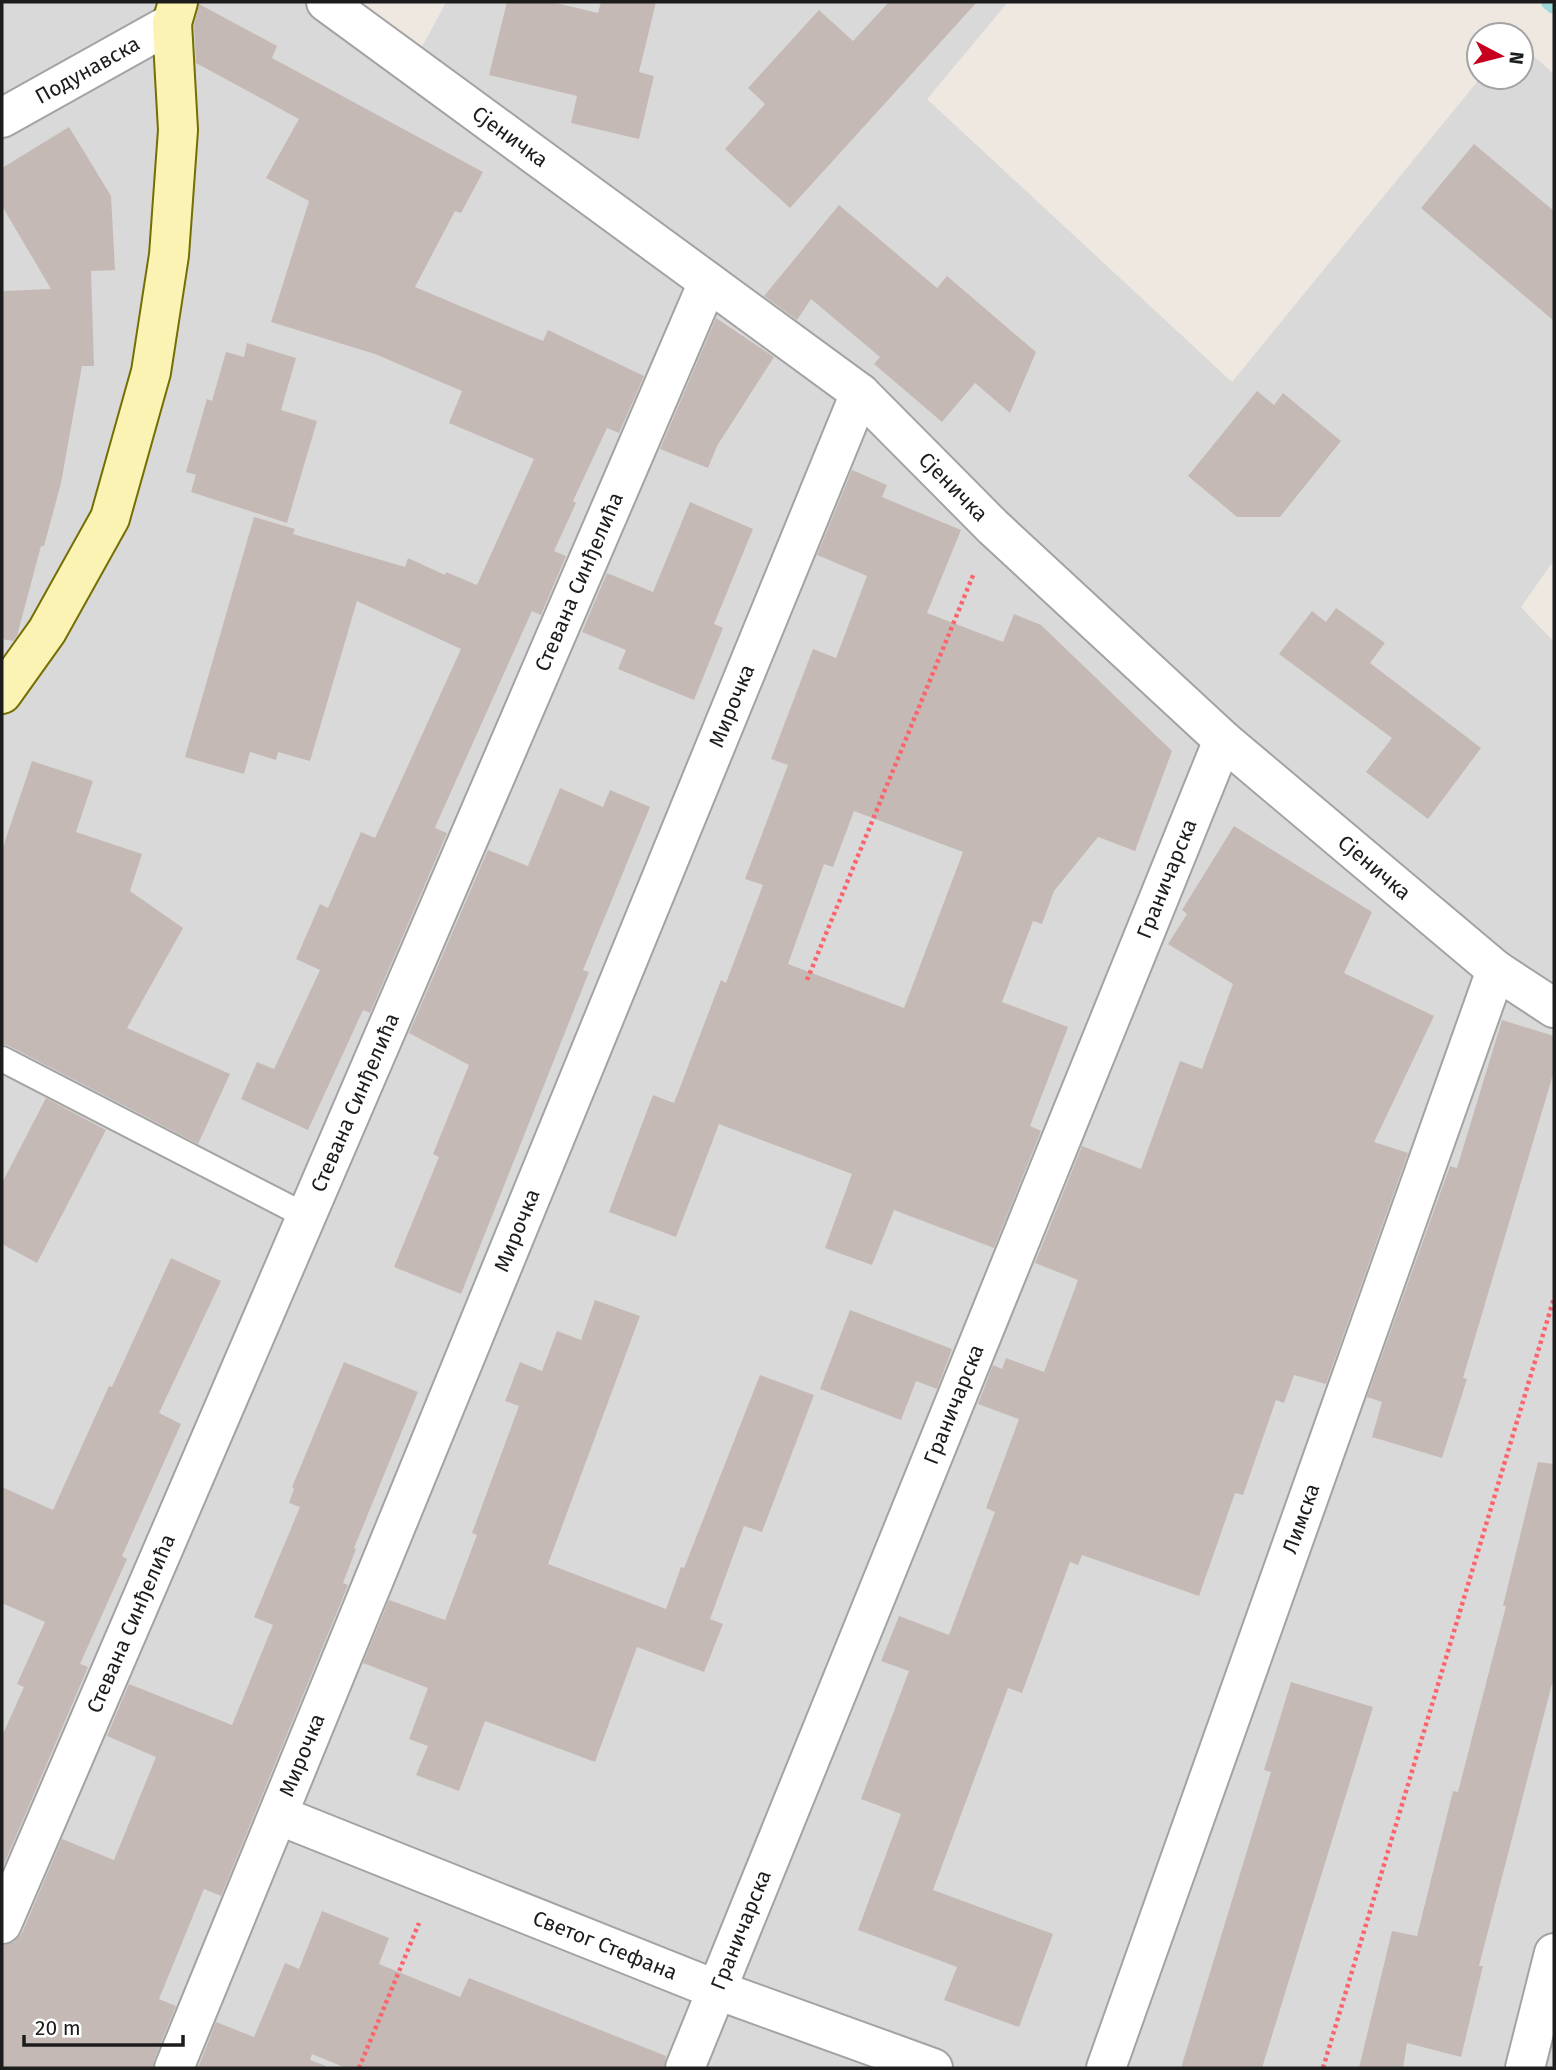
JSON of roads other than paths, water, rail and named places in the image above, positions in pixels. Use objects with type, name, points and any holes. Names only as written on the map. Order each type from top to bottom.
[{"type":"street","name":"Сјеничка","points":[[326,2],[860,393],[993,527],[1223,740],[1496,970],[1554,1007]]},
{"type":"street","name":"Подунавска","points":[[2,118],[175,13]]},
{"type":"street","points":[[2,694],[47,631],[110,519],[151,372],[169,255],[178,130],[175,13]]},
{"type":"street","name":"Стевана Синђелића","points":[[2,1924],[708,282]]},
{"type":"street","name":"Мирочка","points":[[174,2068],[860,393]]},
{"type":"street","name":"Граничарска","points":[[685,2068],[1223,740]]},
{"type":"street","name":"Лимска","points":[[1106,2068],[1496,970]]},
{"type":"street","name":"Светог Стефана","points":[[278,1815],[717,1990],[933,2068]]},
{"type":"street","points":[[1525,2068],[1554,1953]]},
{"type":"lane","points":[[2,1059],[306,1216]]},
{"type":"waterway","points":[[1549,2],[1554,6]]}]
